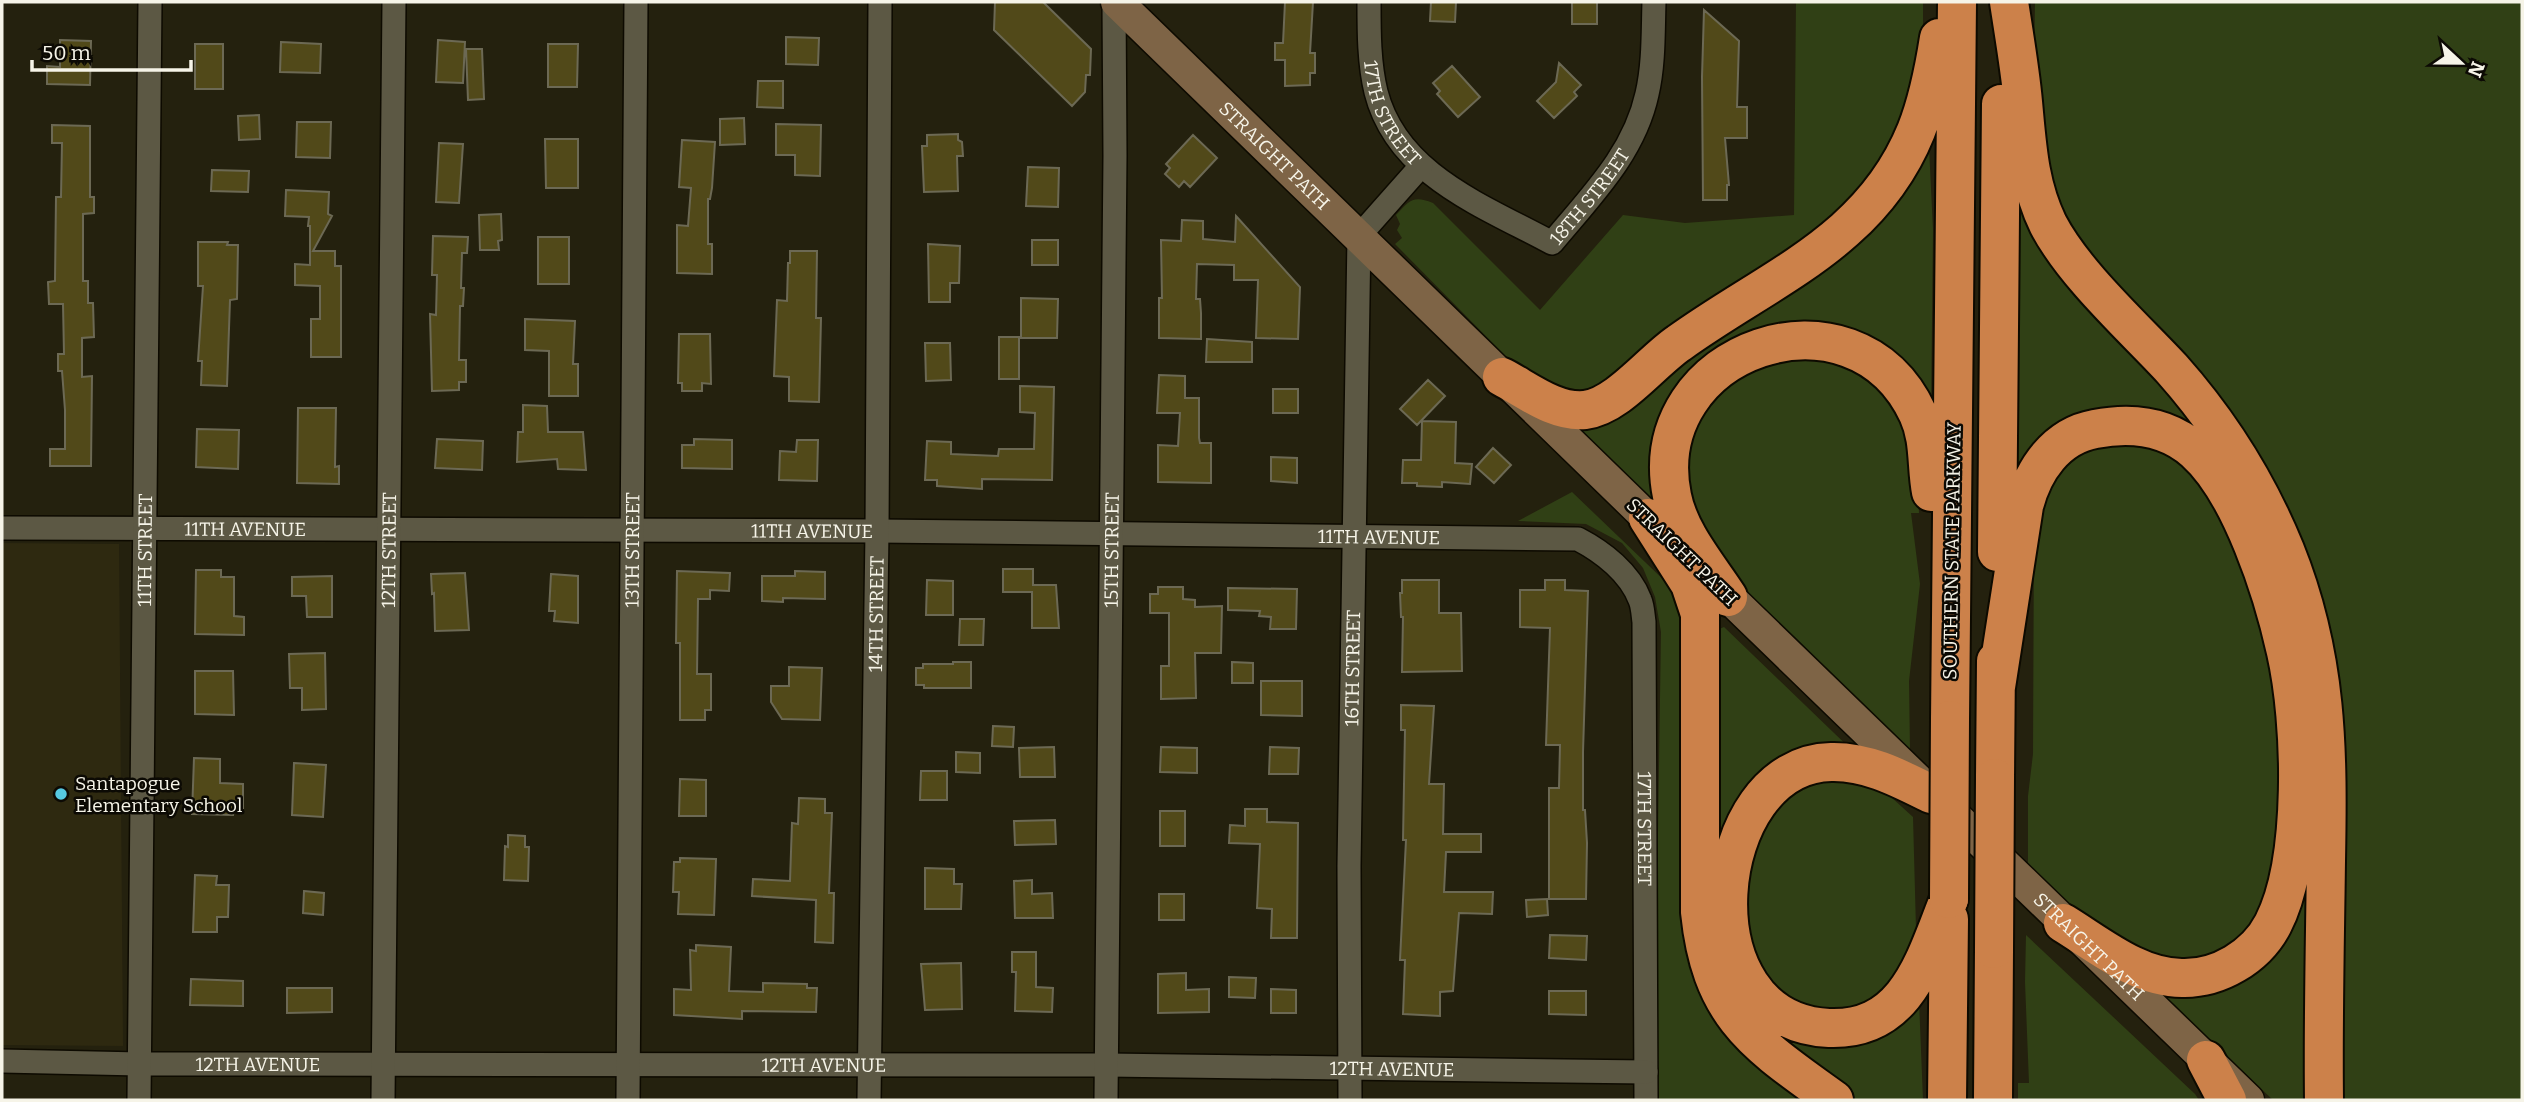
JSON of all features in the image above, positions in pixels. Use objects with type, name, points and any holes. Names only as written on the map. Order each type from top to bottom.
[{"type":"highway","points":[[1502,377],[1563,408],[1583,410],[1603,405],[1688,336],[1837,239],[1882,192],[1910,144],[1930,87],[1946,2]]},
{"type":"highway","name":"SOUTHERN STATE PARKWAY","points":[[1947,1100],[1957,2]]},
{"type":"highway","points":[[1993,1100],[2002,2]]},
{"type":"highway","points":[[2009,2],[2024,103],[2029,163],[2036,195],[2050,226],[2076,264],[2187,387],[2227,439],[2268,512],[2286,552],[2306,614],[2322,684],[2327,735],[2324,1100]]},
{"type":"highway","points":[[1728,597],[1687,533],[1674,507],[1670,463],[1675,435],[1693,396],[1722,366],[1760,346],[1800,339],[1840,346],[1876,363],[1912,403],[1926,441],[1930,484],[1952,594]]},
{"type":"highway","points":[[1996,687],[2024,506],[2031,482],[2049,455],[2076,435],[2117,425],[2157,430],[2194,450],[2221,484],[2247,533],[2271,597],[2286,653],[2295,706],[2298,780],[2292,847],[2284,894],[2273,924],[2254,948],[2224,968],[2193,978],[2168,977],[2142,970],[2063,923]]},
{"type":"highway","points":[[1648,519],[1690,584],[1700,614],[1700,912],[1703,942],[1710,967],[1729,1009],[1746,1032],[1834,1100]]},
{"type":"highway","points":[[1931,794],[1881,771],[1846,762],[1814,764],[1788,775],[1766,795],[1739,838],[1728,887],[1730,935],[1745,978],[1773,1009],[1806,1025],[1820,1028],[1847,1027],[1875,1019],[1905,995],[1919,972],[1949,900]]},
{"type":"highway","points":[[1993,1031],[2007,1100]]},
{"type":"highway","points":[[2206,1059],[2227,1100]]},
{"type":"main road","name":"STRAIGHT PATH","points":[[1115,2],[2248,1100]]},
{"type":"street","name":"11TH STREET","points":[[139,1100],[150,2]]},
{"type":"street","name":"12TH STREET","points":[[383,1100],[394,2]]},
{"type":"street","name":"13TH STREET","points":[[628,1100],[636,2]]},
{"type":"street","name":"14TH STREET","points":[[869,1100],[877,531],[880,2]]},
{"type":"street","name":"15TH STREET","points":[[1106,1100],[1115,2]]},
{"type":"street","name":"17TH STREET","points":[[1359,236],[1421,166],[1397,139],[1381,109],[1370,47],[1369,2]]},
{"type":"street","name":"18TH STREET","points":[[1421,166],[1454,189],[1552,243],[1616,164],[1635,132],[1650,75],[1654,2]]},
{"type":"street","name":"16TH STREET","points":[[1350,1100],[1349,866],[1359,236]]},
{"type":"street","name":"11TH AVENUE","points":[[2,528],[632,529],[1578,539],[1595,548],[1615,566]]},
{"type":"street","name":"17TH STREET","points":[[1615,566],[1628,579],[1640,601],[1644,622],[1646,1100]]},
{"type":"street","name":"12TH AVENUE","points":[[2,1061],[140,1064],[1107,1065],[1646,1072]]},
{"type":"shaded area","name":"Santapogue Elementary School","points":[[2,543],[119,544],[123,1046],[2,1045]]},
{"type":"green space","points":[[1796,2],[1923,2],[1923,30],[1912,100],[1887,158],[1851,209],[1600,394],[1540,391],[1395,244],[1402,238],[1397,230],[1400,224],[1396,215],[1412,200],[1421,199],[1433,203],[1540,310],[1623,215],[1685,223],[1794,215]]},
{"type":"green space","points":[[2035,2],[2522,2],[2522,1100],[2331,1100],[2282,523],[2060,224],[2033,124]]},
{"type":"green space","points":[[1928,126],[1933,230],[1931,415],[1886,361],[1735,340],[1658,506],[1568,418],[1711,331]]},
{"type":"green space","points":[[2017,199],[2170,385],[2203,442],[2185,420],[2176,429],[2124,414],[2023,467],[2018,466],[2014,403]]},
{"type":"green space","points":[[1787,350],[1844,359],[1894,400],[1916,441],[1919,513],[1911,513],[1920,584],[1909,681],[1910,751],[1706,554],[1685,516],[1690,410]]},
{"type":"green space","points":[[2145,437],[2183,455],[2228,523],[2267,635],[2282,721],[2284,809],[2272,885],[2258,923],[2235,950],[2172,970],[2099,934],[2028,868],[2028,796],[2033,754],[2034,525],[2052,479],[2086,450],[2118,441],[2142,448]]},
{"type":"green space","points":[[1572,492],[1669,585],[1675,598],[1682,597],[1685,919],[1810,1100],[1654,1100],[1661,632],[1655,597],[1643,568],[1622,543],[1586,524],[1518,521]]},
{"type":"green space","points":[[1724,627],[1861,759],[1836,749],[1717,865],[1717,630]]},
{"type":"green space","points":[[1818,770],[1880,787],[1913,817],[1916,929],[1907,970],[1883,1000],[1846,1019],[1803,1016],[1748,965],[1746,844],[1780,791]]},
{"type":"green space","points":[[2314,829],[2311,1100],[2273,1100],[2149,983],[2212,984]]},
{"type":"green space","points":[[2026,935],[2199,1100],[2018,1100],[2018,1083],[2029,1083]]},
{"type":"green space","points":[[1919,1000],[1923,1100],[1847,1100],[1771,1045],[1781,1027]]},
{"type":"building","points":[[995,2],[1043,2],[1091,49],[1090,75],[1086,75],[1085,92],[1072,106],[994,30]]},
{"type":"building","points":[[1285,2],[1313,2],[1310,53],[1315,53],[1315,73],[1310,73],[1310,85],[1285,86],[1285,60],[1275,60],[1275,43],[1283,43]]},
{"type":"building","points":[[1431,2],[1456,2],[1455,22],[1430,21]]},
{"type":"building","points":[[1572,2],[1597,2],[1597,24],[1572,24]]},
{"type":"building","points":[[1704,10],[1739,41],[1737,107],[1747,107],[1747,138],[1725,138],[1729,185],[1727,200],[1703,200]]},
{"type":"building","points":[[786,37],[819,38],[818,65],[786,64]]},
{"type":"building","points":[[60,40],[91,41],[90,85],[47,84],[47,66],[60,67]]},
{"type":"building","points":[[438,40],[465,42],[463,83],[436,82]]},
{"type":"building","points":[[281,42],[321,44],[320,73],[280,72]]},
{"type":"building","points":[[195,44],[223,44],[223,89],[195,89]]},
{"type":"building","points":[[548,44],[578,44],[577,87],[548,87]]},
{"type":"building","points":[[466,49],[482,49],[484,99],[468,100]]},
{"type":"building","points":[[1559,63],[1581,85],[1574,92],[1577,96],[1554,118],[1537,101],[1556,82]]},
{"type":"building","points":[[1452,66],[1480,97],[1458,117],[1437,94],[1440,91],[1433,83]]},
{"type":"building","points":[[758,81],[783,81],[783,108],[757,107]]},
{"type":"building","points":[[259,115],[260,139],[239,140],[238,116]]},
{"type":"building","points":[[744,118],[745,144],[720,145],[720,119]]},
{"type":"building","points":[[297,122],[331,122],[330,158],[296,157]]},
{"type":"building","points":[[776,124],[821,125],[820,176],[795,175],[795,155],[776,155]]},
{"type":"building","points":[[52,125],[90,126],[90,197],[94,197],[94,213],[83,214],[83,281],[88,281],[88,303],[93,303],[94,337],[82,338],[82,377],[92,376],[91,466],[50,466],[50,449],[65,449],[62,371],[58,371],[58,354],[64,354],[63,304],[49,304],[48,282],[55,281],[56,197],[61,197],[62,143],[52,143]]},
{"type":"building","points":[[958,134],[958,140],[962,142],[963,156],[957,156],[958,191],[924,192],[922,146],[927,146],[927,135]]},
{"type":"building","points":[[1193,135],[1217,158],[1190,187],[1184,181],[1179,187],[1165,174],[1170,168],[1166,164]]},
{"type":"building","points":[[545,139],[578,139],[578,188],[546,188]]},
{"type":"building","points":[[682,140],[715,142],[712,188],[708,199],[708,244],[712,244],[712,274],[677,273],[677,225],[688,226],[691,188],[679,187]]},
{"type":"building","points":[[439,143],[463,144],[459,203],[436,202]]},
{"type":"building","points":[[1028,167],[1059,168],[1058,207],[1026,206]]},
{"type":"building","points":[[212,170],[249,171],[248,192],[211,191]]},
{"type":"building","points":[[286,190],[329,192],[328,214],[332,216],[313,251],[335,251],[335,266],[341,266],[341,357],[311,357],[311,319],[320,319],[320,286],[295,285],[295,264],[310,265],[310,226],[309,217],[285,216]]},
{"type":"building","points":[[501,214],[502,240],[498,241],[499,250],[480,250],[479,215]]},
{"type":"building","points":[[1236,216],[1300,287],[1298,339],[1256,338],[1258,280],[1234,280],[1234,265],[1197,264],[1196,299],[1200,299],[1201,339],[1159,338],[1159,298],[1162,298],[1161,240],[1181,241],[1182,220],[1203,221],[1203,239],[1235,242]]},
{"type":"building","points":[[433,236],[468,237],[467,253],[462,253],[461,288],[464,288],[463,306],[460,306],[459,360],[466,360],[466,382],[459,382],[459,390],[432,391],[430,314],[436,315],[437,275],[432,275]]},
{"type":"building","points":[[538,237],[569,237],[569,284],[538,284]]},
{"type":"building","points":[[1032,240],[1058,240],[1058,265],[1032,265]]},
{"type":"building","points":[[198,242],[228,242],[227,245],[238,245],[237,299],[230,300],[227,386],[201,385],[202,361],[198,361],[203,286],[198,286]]},
{"type":"building","points":[[928,244],[960,246],[959,283],[950,283],[950,302],[929,302]]},
{"type":"building","points":[[790,251],[817,251],[816,318],[821,318],[819,402],[789,401],[789,377],[774,376],[777,300],[787,301]]},
{"type":"building","points":[[1021,298],[1058,299],[1057,338],[1021,338]]},
{"type":"building","points":[[525,319],[575,321],[573,364],[578,364],[578,396],[549,396],[549,351],[525,350]]},
{"type":"building","points":[[679,334],[710,334],[711,384],[702,383],[702,391],[682,391],[682,383],[678,383]]},
{"type":"building","points":[[999,337],[1019,337],[1019,379],[999,379]]},
{"type":"building","points":[[1207,339],[1252,342],[1252,362],[1206,362]]},
{"type":"building","points":[[925,343],[950,343],[951,380],[926,381]]},
{"type":"building","points":[[1159,375],[1185,376],[1185,398],[1199,398],[1200,443],[1211,443],[1211,483],[1158,482],[1158,445],[1178,446],[1180,413],[1157,413]]},
{"type":"building","points":[[1428,380],[1445,396],[1417,425],[1400,409]]},
{"type":"building","points":[[1020,386],[1054,387],[1052,480],[982,479],[982,489],[937,486],[937,480],[925,480],[927,441],[951,442],[951,454],[998,456],[999,449],[1034,449],[1035,413],[1020,412]]},
{"type":"building","points":[[1273,389],[1298,389],[1298,413],[1273,413]]},
{"type":"building","points":[[523,405],[547,406],[548,432],[583,432],[586,470],[558,469],[557,459],[517,462],[518,432],[523,432]]},
{"type":"building","points":[[298,408],[336,408],[335,467],[339,466],[339,484],[297,483]]},
{"type":"building","points":[[1422,421],[1456,422],[1455,463],[1472,464],[1470,484],[1442,482],[1442,487],[1402,483],[1403,460],[1421,460]]},
{"type":"building","points":[[197,429],[239,430],[238,469],[196,467]]},
{"type":"building","points":[[437,439],[483,441],[482,470],[435,468]]},
{"type":"building","points":[[694,439],[732,440],[732,469],[682,468],[682,445],[694,445]]},
{"type":"building","points":[[797,440],[818,440],[817,481],[779,480],[780,451],[796,452]]},
{"type":"building","points":[[1493,448],[1511,465],[1494,483],[1476,467]]},
{"type":"building","points":[[1271,457],[1297,458],[1297,483],[1271,481]]},
{"type":"building","points":[[1003,569],[1033,569],[1033,585],[1056,585],[1059,628],[1032,628],[1032,592],[1003,592]]},
{"type":"building","points":[[196,570],[221,570],[221,577],[234,577],[234,616],[244,617],[244,635],[195,634]]},
{"type":"building","points":[[677,571],[730,573],[729,591],[710,590],[710,599],[698,599],[697,674],[711,674],[711,710],[705,710],[705,720],[680,720],[680,643],[676,643]]},
{"type":"building","points":[[795,571],[825,572],[825,599],[783,598],[783,602],[762,601],[762,576],[795,576]]},
{"type":"building","points":[[465,573],[469,630],[435,631],[431,574]]},
{"type":"building","points":[[551,574],[578,576],[578,623],[554,621],[555,611],[549,611]]},
{"type":"building","points":[[332,576],[332,617],[307,617],[306,596],[292,596],[292,577]]},
{"type":"building","points":[[927,580],[953,581],[953,615],[926,615]]},
{"type":"building","points":[[1402,580],[1439,580],[1439,613],[1461,613],[1462,671],[1402,672]]},
{"type":"building","points":[[1545,580],[1565,580],[1565,590],[1588,591],[1583,752],[1583,810],[1587,843],[1586,899],[1549,899],[1549,788],[1559,788],[1560,745],[1546,745],[1550,628],[1520,627],[1520,590],[1545,590]]},
{"type":"building","points":[[1158,587],[1183,587],[1183,599],[1195,600],[1195,607],[1222,606],[1221,653],[1195,653],[1196,698],[1161,699],[1161,666],[1169,666],[1169,613],[1150,613],[1150,594],[1158,594]]},
{"type":"building","points":[[1228,588],[1297,589],[1296,629],[1270,629],[1271,617],[1259,616],[1260,611],[1228,610]]},
{"type":"building","points":[[960,619],[984,619],[983,645],[959,645]]},
{"type":"building","points":[[325,653],[326,709],[302,710],[302,688],[290,688],[289,654]]},
{"type":"building","points":[[971,662],[971,688],[924,688],[924,685],[916,685],[916,668],[923,668],[923,664]]},
{"type":"building","points":[[1232,662],[1253,663],[1253,683],[1232,683]]},
{"type":"building","points":[[789,667],[822,668],[820,720],[782,719],[771,702],[771,686],[789,686]]},
{"type":"building","points":[[195,671],[233,671],[234,715],[195,714]]},
{"type":"building","points":[[1261,681],[1302,681],[1302,716],[1261,715]]},
{"type":"building","points":[[1401,705],[1434,706],[1429,784],[1444,784],[1443,834],[1481,834],[1481,852],[1446,852],[1444,892],[1493,892],[1492,914],[1459,913],[1453,991],[1440,992],[1440,1016],[1403,1014],[1405,960],[1400,960],[1406,840],[1403,840],[1405,730],[1401,730]]},
{"type":"building","points":[[993,726],[1014,727],[1013,747],[992,746]]},
{"type":"building","points":[[1054,747],[1055,777],[1020,777],[1019,748]]},
{"type":"building","points":[[1161,747],[1197,748],[1197,773],[1160,772]]},
{"type":"building","points":[[1270,747],[1299,748],[1298,774],[1269,774]]},
{"type":"building","points":[[956,752],[980,753],[980,773],[956,772]]},
{"type":"building","points":[[194,758],[220,759],[220,783],[243,784],[243,808],[234,808],[233,815],[192,814]]},
{"type":"building","points":[[294,763],[326,765],[323,817],[292,815]]},
{"type":"building","points":[[921,771],[947,771],[947,800],[920,800]]},
{"type":"building","points":[[680,779],[706,780],[706,816],[679,816]]},
{"type":"building","points":[[799,798],[825,799],[825,813],[832,813],[829,893],[834,893],[833,943],[815,942],[816,900],[752,896],[753,879],[790,881],[792,823],[798,824]]},
{"type":"building","points":[[1245,809],[1267,809],[1267,822],[1298,823],[1297,938],[1271,938],[1272,909],[1257,908],[1260,844],[1229,843],[1230,825],[1245,826]]},
{"type":"building","points":[[1160,811],[1185,811],[1185,846],[1160,846]]},
{"type":"building","points":[[1055,820],[1056,844],[1015,845],[1014,821]]},
{"type":"building","points":[[508,835],[525,836],[525,847],[529,847],[528,881],[504,880]]},
{"type":"building","points":[[680,858],[716,859],[714,915],[678,914],[679,892],[673,892],[674,862],[680,862]]},
{"type":"building","points":[[925,868],[954,869],[954,884],[962,884],[961,909],[925,909]]},
{"type":"building","points":[[195,875],[217,876],[216,885],[229,885],[228,917],[217,917],[217,932],[193,932]]},
{"type":"building","points":[[1032,880],[1032,894],[1052,893],[1053,918],[1015,918],[1014,881]]},
{"type":"building","points":[[304,891],[324,893],[323,915],[303,913]]},
{"type":"building","points":[[1159,894],[1184,894],[1184,920],[1159,920]]},
{"type":"building","points":[[1547,899],[1548,915],[1527,917],[1526,900]]},
{"type":"building","points":[[1550,935],[1587,936],[1586,960],[1549,958]]},
{"type":"building","points":[[696,945],[731,947],[729,991],[763,992],[763,983],[807,984],[807,988],[817,988],[816,1012],[742,1011],[742,1019],[674,1015],[674,989],[691,990],[690,950],[696,951]]},
{"type":"building","points":[[1012,952],[1036,952],[1036,987],[1053,988],[1052,1012],[1015,1011],[1016,972],[1012,972]]},
{"type":"building","points":[[961,963],[962,1009],[925,1010],[921,964]]},
{"type":"building","points":[[1186,973],[1186,990],[1209,989],[1209,1012],[1158,1013],[1158,974]]},
{"type":"building","points":[[1229,977],[1256,978],[1255,998],[1229,997]]},
{"type":"building","points":[[191,979],[243,981],[243,1006],[190,1005]]},
{"type":"building","points":[[287,988],[332,988],[332,1012],[287,1013]]},
{"type":"building","points":[[1271,989],[1296,990],[1296,1013],[1271,1013]]},
{"type":"building","points":[[1549,991],[1586,991],[1586,1015],[1549,1014]]},
{"type":"place","name":"Santapogue Elementary School","points":[[61,794]]}]
